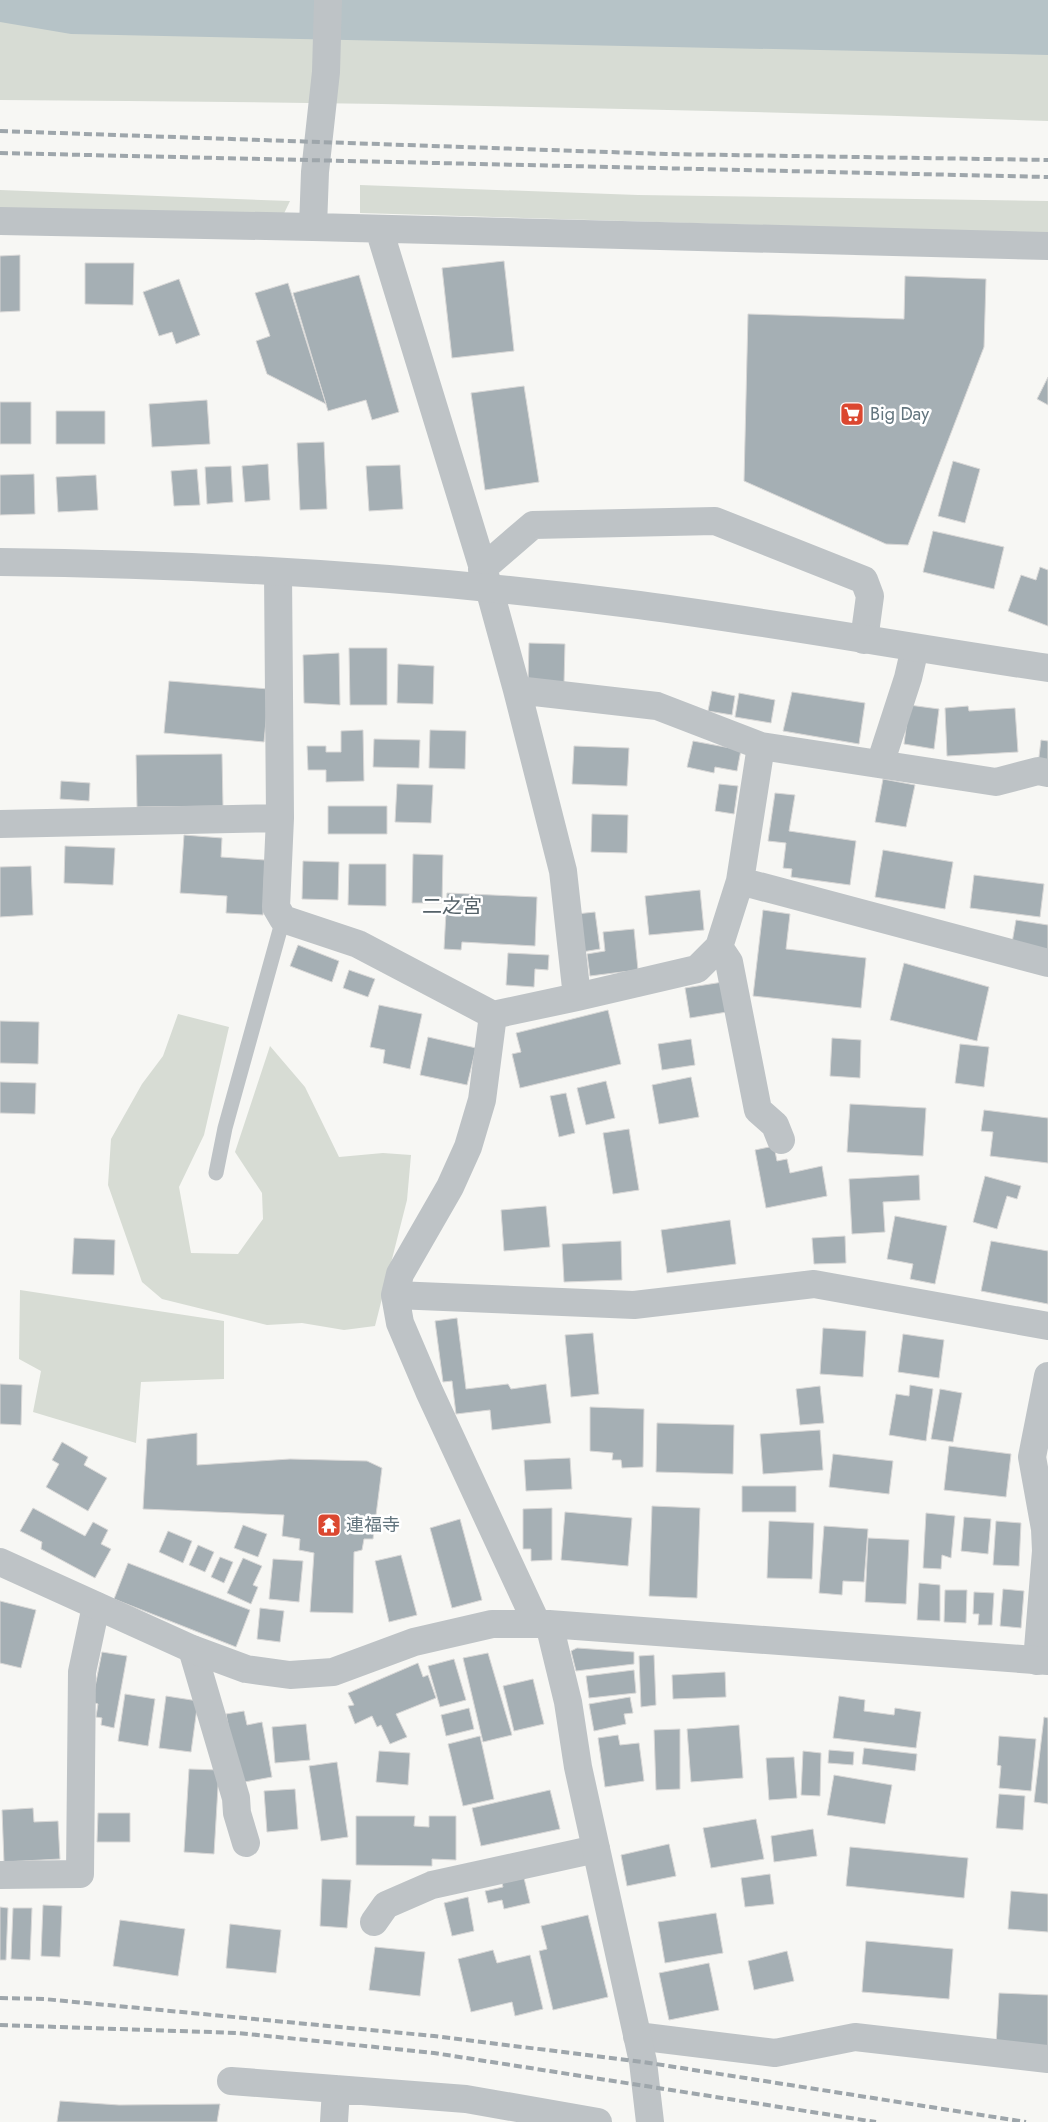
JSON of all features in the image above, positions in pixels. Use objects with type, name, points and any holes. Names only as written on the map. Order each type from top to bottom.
[{"type":"street","points":[[313,227],[315,172],[326,72],[328,0]]},
{"type":"street","points":[[0,222],[313,227],[1048,246]]},
{"type":"street","points":[[379,229],[517,690],[563,871],[577,998]]},
{"type":"street","points":[[485,578],[533,525],[715,521],[864,580],[870,596],[864,640]]},
{"type":"street","points":[[0,562],[485,578],[640,606],[1048,668]]},
{"type":"street","points":[[278,572],[280,818],[276,907],[283,919],[358,944],[493,1015],[577,998],[698,969],[719,947],[740,881],[761,746]]},
{"type":"street","points":[[880,764],[908,678],[915,648]]},
{"type":"street","points":[[517,690],[657,706],[761,746],[996,782],[1038,771],[1048,773]]},
{"type":"street","points":[[0,824],[280,818]]},
{"type":"street","points":[[740,881],[1048,964]]},
{"type":"street","points":[[719,947],[729,962],[758,1110],[775,1125],[781,1140]]},
{"type":"street","points":[[493,1015],[482,1100],[468,1147],[450,1187],[400,1274],[395,1295],[400,1323],[429,1391],[543,1624],[568,1702],[578,1767],[643,2062],[650,2122]]},
{"type":"street","points":[[395,1295],[634,1305],[814,1284],[1048,1326]]},
{"type":"street","points":[[0,1562],[192,1649],[246,1669],[290,1675],[333,1672],[414,1642],[492,1624],[543,1624],[1043,1661],[1045,1529],[1032,1457],[1048,1376]]},
{"type":"street","points":[[0,1875],[80,1874],[82,1672],[96,1606]]},
{"type":"street","points":[[192,1649],[236,1798],[237,1813],[246,1843]]},
{"type":"street","points":[[374,1922],[386,1905],[432,1885],[596,1849]]},
{"type":"street","points":[[637,2036],[775,2053],[855,2037],[1048,2059]]},
{"type":"street","points":[[231,2081],[466,2099],[598,2122]]},
{"type":"street","points":[[334,2122],[336,2089]]},
{"type":"lane","points":[[216,1173],[225,1128],[283,919]]},
{"type":"shaded area","points":[[0,0],[1048,0],[1048,121],[524,107],[0,100]]},
{"type":"shaded area","points":[[0,0],[1048,0],[1048,55],[71,34],[0,22]]},
{"type":"shaded area","points":[[360,185],[638,195],[1048,201],[1048,234],[360,213]]},
{"type":"shaded area","points":[[0,190],[290,201],[278,226],[0,218]]},
{"type":"shaded area","points":[[178,1014],[229,1027],[204,1135],[179,1187],[191,1253],[238,1254],[263,1219],[262,1193],[235,1152],[270,1046],[305,1087],[339,1157],[383,1153],[411,1155],[407,1200],[375,1326],[344,1330],[302,1323],[267,1325],[162,1299],[142,1282],[108,1185],[111,1139],[142,1084],[163,1056]]},
{"type":"shaded area","points":[[20,1290],[224,1321],[224,1379],[141,1382],[136,1443],[33,1412],[41,1371],[19,1359]]},
{"type":"building","points":[[20,255],[20,311],[0,312],[0,256]]},
{"type":"building","points":[[504,261],[514,351],[452,358],[442,268]]},
{"type":"building","points":[[85,263],[134,263],[133,305],[85,304]]},
{"type":"building","points":[[359,275],[399,412],[372,420],[366,400],[328,411],[293,293]]},
{"type":"building","name":"Big Day","points":[[905,276],[986,279],[984,347],[908,545],[886,544],[744,481],[748,314],[904,319]]},
{"type":"building","points":[[179,279],[200,335],[176,344],[172,332],[159,336],[143,292]]},
{"type":"building","points":[[288,283],[326,404],[267,374],[256,341],[270,336],[255,293]]},
{"type":"building","points":[[1048,377],[1048,405],[1037,399]]},
{"type":"building","points":[[524,386],[539,482],[485,490],[471,393]]},
{"type":"building","points":[[207,400],[210,444],[152,447],[149,404]]},
{"type":"building","points":[[0,402],[31,402],[31,444],[0,444]]},
{"type":"building","points":[[56,411],[105,411],[105,444],[56,444]]},
{"type":"building","points":[[324,442],[327,509],[300,510],[297,443]]},
{"type":"building","points":[[953,461],[980,469],[965,523],[938,516]]},
{"type":"building","points":[[268,464],[270,500],[245,502],[242,466]]},
{"type":"building","points":[[400,465],[403,509],[369,511],[366,466]]},
{"type":"building","points":[[231,466],[233,502],[207,504],[205,467]]},
{"type":"building","points":[[197,469],[200,505],[174,506],[171,471]]},
{"type":"building","points":[[34,474],[35,514],[0,515],[0,475]]},
{"type":"building","points":[[96,475],[98,510],[58,512],[56,477]]},
{"type":"building","points":[[933,531],[1004,547],[994,589],[923,572]]},
{"type":"building","points":[[1040,567],[1048,570],[1048,626],[1008,611],[1021,575],[1036,580]]},
{"type":"building","points":[[529,643],[565,644],[564,683],[528,682]]},
{"type":"building","points":[[349,648],[387,648],[387,705],[350,705]]},
{"type":"building","points":[[339,653],[340,705],[304,703],[303,655]]},
{"type":"building","points":[[398,664],[434,666],[433,704],[397,703]]},
{"type":"building","points":[[169,681],[269,689],[264,742],[164,733]]},
{"type":"building","points":[[712,691],[735,696],[732,715],[708,711]]},
{"type":"building","points":[[792,692],[865,703],[859,744],[783,731]]},
{"type":"building","points":[[739,693],[775,700],[771,723],[735,717]]},
{"type":"building","points":[[909,705],[939,709],[934,749],[904,744]]},
{"type":"building","points":[[968,706],[969,711],[1015,708],[1018,752],[947,756],[945,708]]},
{"type":"building","points":[[363,730],[364,781],[326,782],[326,770],[308,770],[307,746],[326,746],[326,752],[341,752],[341,731]]},
{"type":"building","points":[[430,730],[466,731],[465,769],[429,768]]},
{"type":"building","points":[[374,739],[420,740],[419,768],[373,767]]},
{"type":"building","points":[[1041,740],[1048,741],[1048,766],[1038,765]]},
{"type":"building","points":[[693,741],[741,750],[737,771],[715,767],[714,773],[687,767]]},
{"type":"building","points":[[574,746],[629,748],[627,786],[572,784]]},
{"type":"building","points":[[222,754],[223,806],[137,807],[136,755]]},
{"type":"building","points":[[883,779],[915,785],[906,827],[875,822]]},
{"type":"building","points":[[61,781],[90,783],[89,801],[60,799]]},
{"type":"building","points":[[397,784],[433,785],[431,823],[395,822]]},
{"type":"building","points":[[719,784],[738,786],[734,814],[715,811]]},
{"type":"building","points":[[775,793],[795,795],[789,831],[856,841],[850,885],[791,877],[792,869],[783,868],[786,843],[768,841]]},
{"type":"building","points":[[328,806],[387,806],[387,834],[328,834]]},
{"type":"building","points":[[592,814],[628,815],[627,853],[591,852]]},
{"type":"building","points":[[184,835],[222,838],[221,857],[265,860],[263,915],[226,913],[227,896],[180,893]]},
{"type":"building","points":[[65,846],[115,848],[113,885],[64,883]]},
{"type":"building","points":[[883,850],[953,862],[945,909],[875,897]]},
{"type":"building","points":[[413,854],[443,855],[442,903],[412,903]]},
{"type":"building","points":[[303,861],[339,862],[338,900],[302,899]]},
{"type":"building","points":[[349,864],[386,864],[386,906],[348,905]]},
{"type":"building","points":[[31,866],[33,915],[0,917],[0,867]]},
{"type":"building","points":[[974,875],[1044,884],[1040,917],[970,908]]},
{"type":"building","points":[[700,890],[704,930],[649,935],[645,896]]},
{"type":"building","points":[[447,893],[537,897],[535,946],[462,942],[461,950],[444,949]]},
{"type":"building","points":[[763,910],[790,914],[786,949],[866,958],[861,1008],[753,996]]},
{"type":"building","points":[[595,912],[600,949],[582,952],[576,914]]},
{"type":"building","points":[[1016,920],[1048,925],[1048,950],[1012,943]]},
{"type":"building","points":[[634,929],[638,970],[590,976],[587,954],[605,951],[603,932]]},
{"type":"building","points":[[298,945],[339,961],[332,982],[290,966]]},
{"type":"building","points":[[508,953],[549,955],[548,970],[535,969],[534,987],[506,985]]},
{"type":"building","points":[[904,963],[989,987],[977,1041],[890,1020]]},
{"type":"building","points":[[349,970],[375,979],[368,997],[343,988]]},
{"type":"building","points":[[723,982],[727,1012],[690,1018],[685,988]]},
{"type":"building","points":[[379,1005],[422,1014],[410,1069],[383,1063],[385,1050],[370,1047]]},
{"type":"building","points":[[608,1010],[621,1064],[520,1088],[512,1054],[521,1052],[516,1033]]},
{"type":"building","points":[[0,1021],[39,1022],[38,1064],[0,1063]]},
{"type":"building","points":[[428,1037],[476,1048],[467,1085],[420,1075]]},
{"type":"building","points":[[832,1038],[861,1040],[860,1078],[830,1076]]},
{"type":"building","points":[[691,1039],[695,1065],[662,1070],[658,1044]]},
{"type":"building","points":[[960,1044],[989,1047],[984,1087],[955,1083]]},
{"type":"building","points":[[691,1077],[699,1117],[659,1124],[652,1085]]},
{"type":"building","points":[[606,1081],[615,1118],[586,1125],[577,1088]]},
{"type":"building","points":[[0,1082],[36,1083],[35,1114],[0,1113]]},
{"type":"building","points":[[566,1093],[575,1133],[559,1137],[550,1096]]},
{"type":"building","points":[[850,1104],[926,1108],[923,1156],[847,1152]]},
{"type":"building","points":[[984,1110],[1048,1118],[1048,1163],[990,1156],[993,1132],[981,1131]]},
{"type":"building","points":[[629,1129],[639,1190],[613,1194],[603,1133]]},
{"type":"building","points":[[774,1146],[777,1161],[787,1159],[790,1173],[822,1166],[827,1196],[766,1208],[755,1150]]},
{"type":"building","points":[[919,1175],[920,1200],[883,1202],[885,1232],[852,1234],[849,1179]]},
{"type":"building","points":[[985,1176],[1021,1186],[1017,1199],[1007,1196],[997,1229],[973,1222]]},
{"type":"building","points":[[546,1206],[550,1247],[504,1251],[501,1210]]},
{"type":"building","points":[[895,1216],[947,1226],[935,1284],[910,1279],[913,1264],[887,1259]]},
{"type":"building","points":[[730,1220],[736,1264],[667,1273],[661,1230]]},
{"type":"building","points":[[845,1236],[846,1263],[814,1264],[812,1238]]},
{"type":"building","points":[[74,1238],[115,1240],[114,1275],[72,1274]]},
{"type":"building","points":[[621,1241],[622,1280],[564,1282],[562,1244]]},
{"type":"building","points":[[991,1241],[1048,1251],[1048,1304],[981,1291]]},
{"type":"building","points":[[457,1318],[466,1389],[508,1384],[511,1389],[546,1384],[551,1423],[492,1430],[490,1410],[456,1414],[452,1381],[443,1382],[435,1321]]},
{"type":"building","points":[[823,1328],[866,1331],[863,1377],[820,1374]]},
{"type":"building","points":[[593,1333],[599,1394],[571,1397],[565,1335]]},
{"type":"building","points":[[903,1334],[944,1340],[939,1378],[898,1372]]},
{"type":"building","points":[[0,1384],[22,1385],[21,1425],[0,1424]]},
{"type":"building","points":[[910,1385],[933,1389],[926,1441],[889,1435],[896,1394],[909,1396]]},
{"type":"building","points":[[820,1386],[824,1423],[800,1425],[796,1389]]},
{"type":"building","points":[[940,1389],[962,1393],[953,1442],[931,1439]]},
{"type":"building","points":[[590,1407],[644,1409],[643,1467],[622,1468],[621,1460],[612,1460],[613,1453],[590,1451]]},
{"type":"building","points":[[657,1423],[734,1425],[733,1474],[656,1472]]},
{"type":"building","points":[[820,1430],[823,1470],[763,1474],[760,1434]]},
{"type":"building","name":"連福寺","points":[[197,1433],[197,1465],[290,1459],[367,1461],[382,1468],[373,1539],[364,1539],[362,1550],[354,1552],[353,1613],[310,1612],[314,1553],[299,1550],[300,1539],[282,1536],[284,1515],[143,1509],[147,1439]]},
{"type":"building","points":[[62,1442],[88,1457],[84,1465],[107,1478],[88,1511],[46,1487],[59,1464],[52,1460]]},
{"type":"building","points":[[949,1446],[1011,1454],[1006,1497],[944,1490]]},
{"type":"building","points":[[833,1454],[893,1461],[889,1494],[829,1487]]},
{"type":"building","points":[[570,1458],[572,1489],[526,1491],[524,1460]]},
{"type":"building","points":[[742,1486],[796,1486],[796,1512],[742,1512]]},
{"type":"building","points":[[652,1506],[700,1508],[697,1598],[649,1596]]},
{"type":"building","points":[[33,1508],[85,1536],[93,1522],[108,1530],[101,1544],[111,1549],[95,1578],[41,1549],[42,1542],[20,1531]]},
{"type":"building","points":[[552,1508],[552,1560],[531,1561],[531,1549],[523,1549],[523,1509]]},
{"type":"building","points":[[565,1512],[632,1518],[628,1566],[561,1560]]},
{"type":"building","points":[[926,1513],[955,1516],[951,1558],[942,1555],[941,1569],[923,1568]]},
{"type":"building","points":[[964,1517],[991,1519],[988,1554],[961,1551]]},
{"type":"building","points":[[460,1519],[482,1600],[452,1608],[430,1528]]},
{"type":"building","points":[[769,1521],[814,1523],[812,1579],[767,1578]]},
{"type":"building","points":[[996,1521],[1021,1523],[1019,1566],[993,1565]]},
{"type":"building","points":[[243,1525],[267,1534],[258,1557],[234,1548]]},
{"type":"building","points":[[824,1526],[868,1529],[864,1582],[843,1581],[842,1595],[819,1593]]},
{"type":"building","points":[[168,1531],[192,1541],[183,1563],[159,1552]]},
{"type":"building","points":[[868,1538],[909,1540],[906,1604],[865,1602]]},
{"type":"building","points":[[198,1545],[214,1552],[205,1572],[189,1565]]},
{"type":"building","points":[[401,1555],[417,1615],[389,1622],[375,1561]]},
{"type":"building","points":[[220,1557],[233,1562],[224,1583],[211,1577]]},
{"type":"building","points":[[243,1558],[262,1566],[253,1585],[258,1587],[251,1604],[227,1593]]},
{"type":"building","points":[[273,1559],[303,1561],[299,1602],[269,1599]]},
{"type":"building","points":[[128,1563],[250,1610],[236,1647],[114,1599]]},
{"type":"building","points":[[919,1583],[940,1585],[940,1621],[917,1620]]},
{"type":"building","points":[[1003,1589],[1024,1591],[1021,1628],[1000,1626]]},
{"type":"building","points":[[945,1590],[967,1590],[966,1623],[944,1622]]},
{"type":"building","points":[[974,1592],[994,1593],[992,1625],[978,1625],[979,1614],[973,1614]]},
{"type":"building","points":[[0,1601],[36,1610],[21,1668],[0,1663]]},
{"type":"building","points":[[260,1608],[284,1611],[280,1642],[257,1639]]},
{"type":"building","points":[[577,1648],[634,1652],[634,1664],[576,1671],[571,1651]]},
{"type":"building","points":[[102,1652],[127,1656],[114,1728],[101,1725],[102,1718],[96,1717],[98,1704],[92,1702]]},
{"type":"building","points":[[488,1653],[512,1735],[483,1742],[463,1658]]},
{"type":"building","points":[[654,1655],[656,1705],[641,1707],[639,1656]]},
{"type":"building","points":[[454,1659],[466,1700],[440,1707],[428,1666]]},
{"type":"building","points":[[418,1663],[423,1677],[428,1675],[436,1698],[396,1714],[407,1737],[390,1744],[381,1725],[377,1727],[372,1716],[355,1724],[348,1706],[354,1705],[348,1693]]},
{"type":"building","points":[[634,1670],[636,1693],[589,1698],[586,1676]]},
{"type":"building","points":[[725,1672],[726,1697],[673,1699],[672,1675]]},
{"type":"building","points":[[533,1679],[544,1724],[514,1731],[503,1686]]},
{"type":"building","points":[[125,1694],[155,1699],[148,1746],[118,1741]]},
{"type":"building","points":[[166,1696],[198,1701],[191,1752],[159,1748]]},
{"type":"building","points":[[839,1696],[865,1700],[864,1711],[894,1715],[895,1708],[921,1712],[916,1748],[833,1738]]},
{"type":"building","points":[[630,1697],[633,1713],[624,1714],[626,1724],[594,1731],[589,1704]]},
{"type":"building","points":[[469,1708],[474,1729],[446,1736],[441,1715]]},
{"type":"building","points":[[244,1711],[247,1725],[262,1722],[272,1777],[239,1783],[226,1714]]},
{"type":"building","points":[[1044,1717],[1048,1718],[1048,1804],[1034,1802]]},
{"type":"building","points":[[306,1724],[310,1760],[275,1763],[272,1727]]},
{"type":"building","points":[[739,1725],[743,1778],[691,1782],[687,1729]]},
{"type":"building","points":[[680,1729],[680,1789],[656,1790],[654,1730]]},
{"type":"building","points":[[618,1735],[620,1745],[639,1743],[644,1781],[605,1787],[598,1738]]},
{"type":"building","points":[[480,1736],[494,1799],[463,1806],[448,1744]]},
{"type":"building","points":[[999,1736],[1036,1739],[1031,1791],[999,1788],[1001,1766],[997,1765]]},
{"type":"building","points":[[864,1748],[917,1754],[915,1771],[862,1764]]},
{"type":"building","points":[[829,1750],[854,1752],[853,1765],[828,1763]]},
{"type":"building","points":[[379,1751],[410,1753],[408,1785],[376,1782]]},
{"type":"building","points":[[803,1751],[821,1753],[820,1796],[801,1795]]},
{"type":"building","points":[[794,1757],[797,1798],[769,1800],[766,1758]]},
{"type":"building","points":[[337,1762],[348,1837],[321,1841],[309,1766]]},
{"type":"building","points":[[189,1769],[219,1770],[214,1854],[184,1852]]},
{"type":"building","points":[[834,1775],[892,1785],[885,1824],[827,1815]]},
{"type":"building","points":[[295,1789],[298,1829],[267,1832],[264,1791]]},
{"type":"building","points":[[550,1790],[560,1829],[481,1846],[472,1808]]},
{"type":"building","points":[[999,1794],[1025,1796],[1023,1830],[996,1828]]},
{"type":"building","points":[[33,1808],[34,1822],[58,1821],[60,1859],[4,1862],[2,1810]]},
{"type":"building","points":[[98,1813],[130,1813],[130,1842],[97,1842]]},
{"type":"building","points":[[356,1816],[415,1816],[414,1826],[429,1827],[429,1816],[456,1816],[456,1860],[432,1859],[432,1866],[356,1865]]},
{"type":"building","points":[[756,1819],[764,1859],[711,1868],[703,1828]]},
{"type":"building","points":[[813,1829],[817,1856],[774,1862],[771,1836]]},
{"type":"building","points":[[669,1844],[676,1876],[627,1886],[621,1855]]},
{"type":"building","points":[[850,1847],[968,1858],[964,1898],[846,1886]]},
{"type":"building","points":[[770,1874],[774,1904],[745,1907],[741,1878]]},
{"type":"building","points":[[524,1878],[530,1903],[504,1909],[502,1900],[488,1903],[485,1891],[503,1887],[502,1883]]},
{"type":"building","points":[[322,1879],[351,1880],[347,1928],[320,1926]]},
{"type":"building","points":[[1011,1891],[1048,1894],[1048,1932],[1008,1929]]},
{"type":"building","points":[[468,1897],[474,1931],[452,1936],[444,1903]]},
{"type":"building","points":[[43,1905],[62,1906],[60,1957],[41,1956]]},
{"type":"building","points":[[0,1907],[8,1908],[6,1960],[0,1960]]},
{"type":"building","points":[[13,1908],[32,1908],[30,1960],[11,1959]]},
{"type":"building","points":[[716,1913],[723,1953],[665,1963],[658,1922]]},
{"type":"building","points":[[588,1915],[608,1997],[553,2010],[539,1951],[547,1949],[541,1926]]},
{"type":"building","points":[[120,1920],[185,1929],[178,1976],[113,1966]]},
{"type":"building","points":[[230,1924],[281,1930],[276,1973],[226,1968]]},
{"type":"building","points":[[866,1941],[953,1949],[949,1999],[862,1992]]},
{"type":"building","points":[[375,1947],[425,1952],[420,1996],[369,1990]]},
{"type":"building","points":[[493,1950],[497,1963],[530,1955],[543,2009],[515,2016],[512,2002],[471,2012],[458,1959]]},
{"type":"building","points":[[787,1951],[794,1981],[754,1990],[748,1961]]},
{"type":"building","points":[[709,1963],[719,2010],[669,2020],[659,1973]]},
{"type":"building","points":[[999,1993],[1048,1995],[1048,2047],[996,2045]]},
{"type":"building","points":[[60,2101],[119,2105],[220,2104],[217,2122],[57,2122]]},
{"type":"railway","points":[[0,131],[666,154],[1048,160]]},
{"type":"railway","points":[[0,153],[1048,177]]},
{"type":"railway","points":[[0,1998],[44,1999],[434,2036],[643,2062],[1026,2122]]},
{"type":"railway","points":[[0,2025],[238,2033],[434,2053],[876,2122]]},
{"type":"place","name":"Big Day","points":[[852,414]]},
{"type":"place","name":"連福寺","points":[[329,1525]]},
{"type":"district","name":"二之宮","points":[[452,906]]}]
